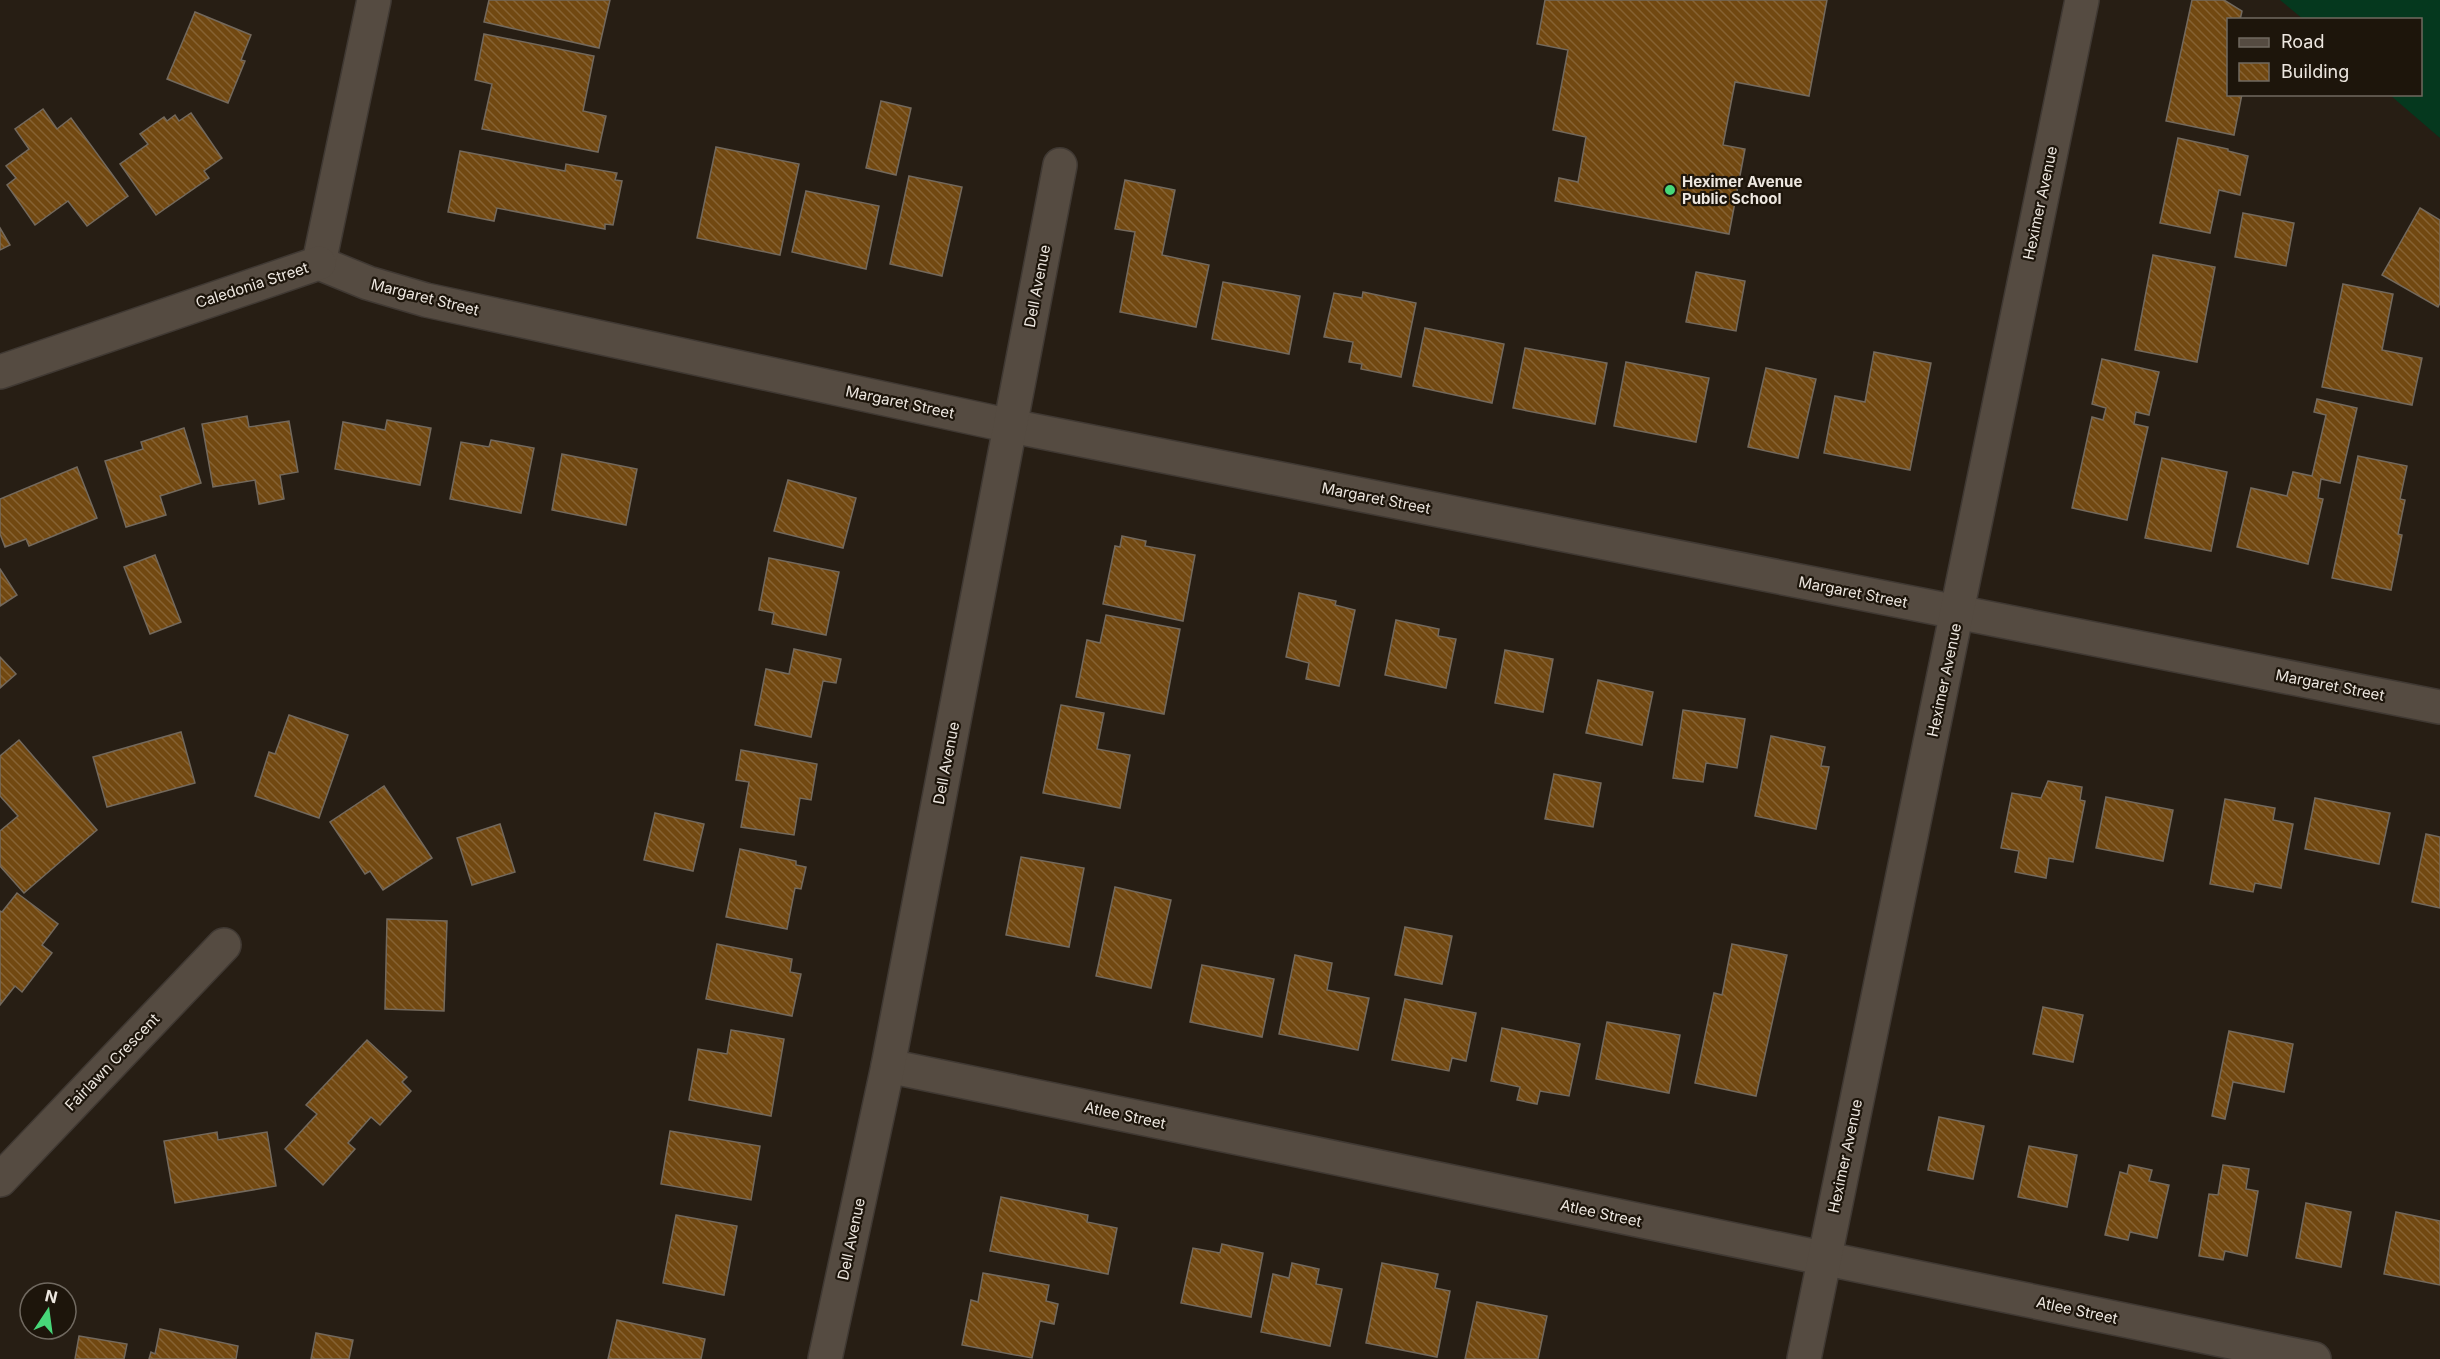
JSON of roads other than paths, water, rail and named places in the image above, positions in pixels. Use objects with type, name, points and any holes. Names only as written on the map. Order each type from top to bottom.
[{"type":"street","name":"Caledonia Street","points":[[0,372],[319,263],[374,0]]},
{"type":"street","name":"Heximer Avenue","points":[[1803,1359],[1958,613],[2082,0]]},
{"type":"street","name":"Dell Avenue","points":[[825,1359],[888,1066],[1060,165]]},
{"type":"street","name":"Margaret Street","points":[[319,263],[368,284],[426,300],[1011,426],[2440,707]]},
{"type":"street","name":"Fairlawn Crescent","points":[[0,1180],[224,945]]},
{"type":"street","name":"Atlee Street","points":[[888,1066],[2314,1359]]},
{"type":"place","name":"Heximer Avenue Public School","points":[[1670,190]]}]
